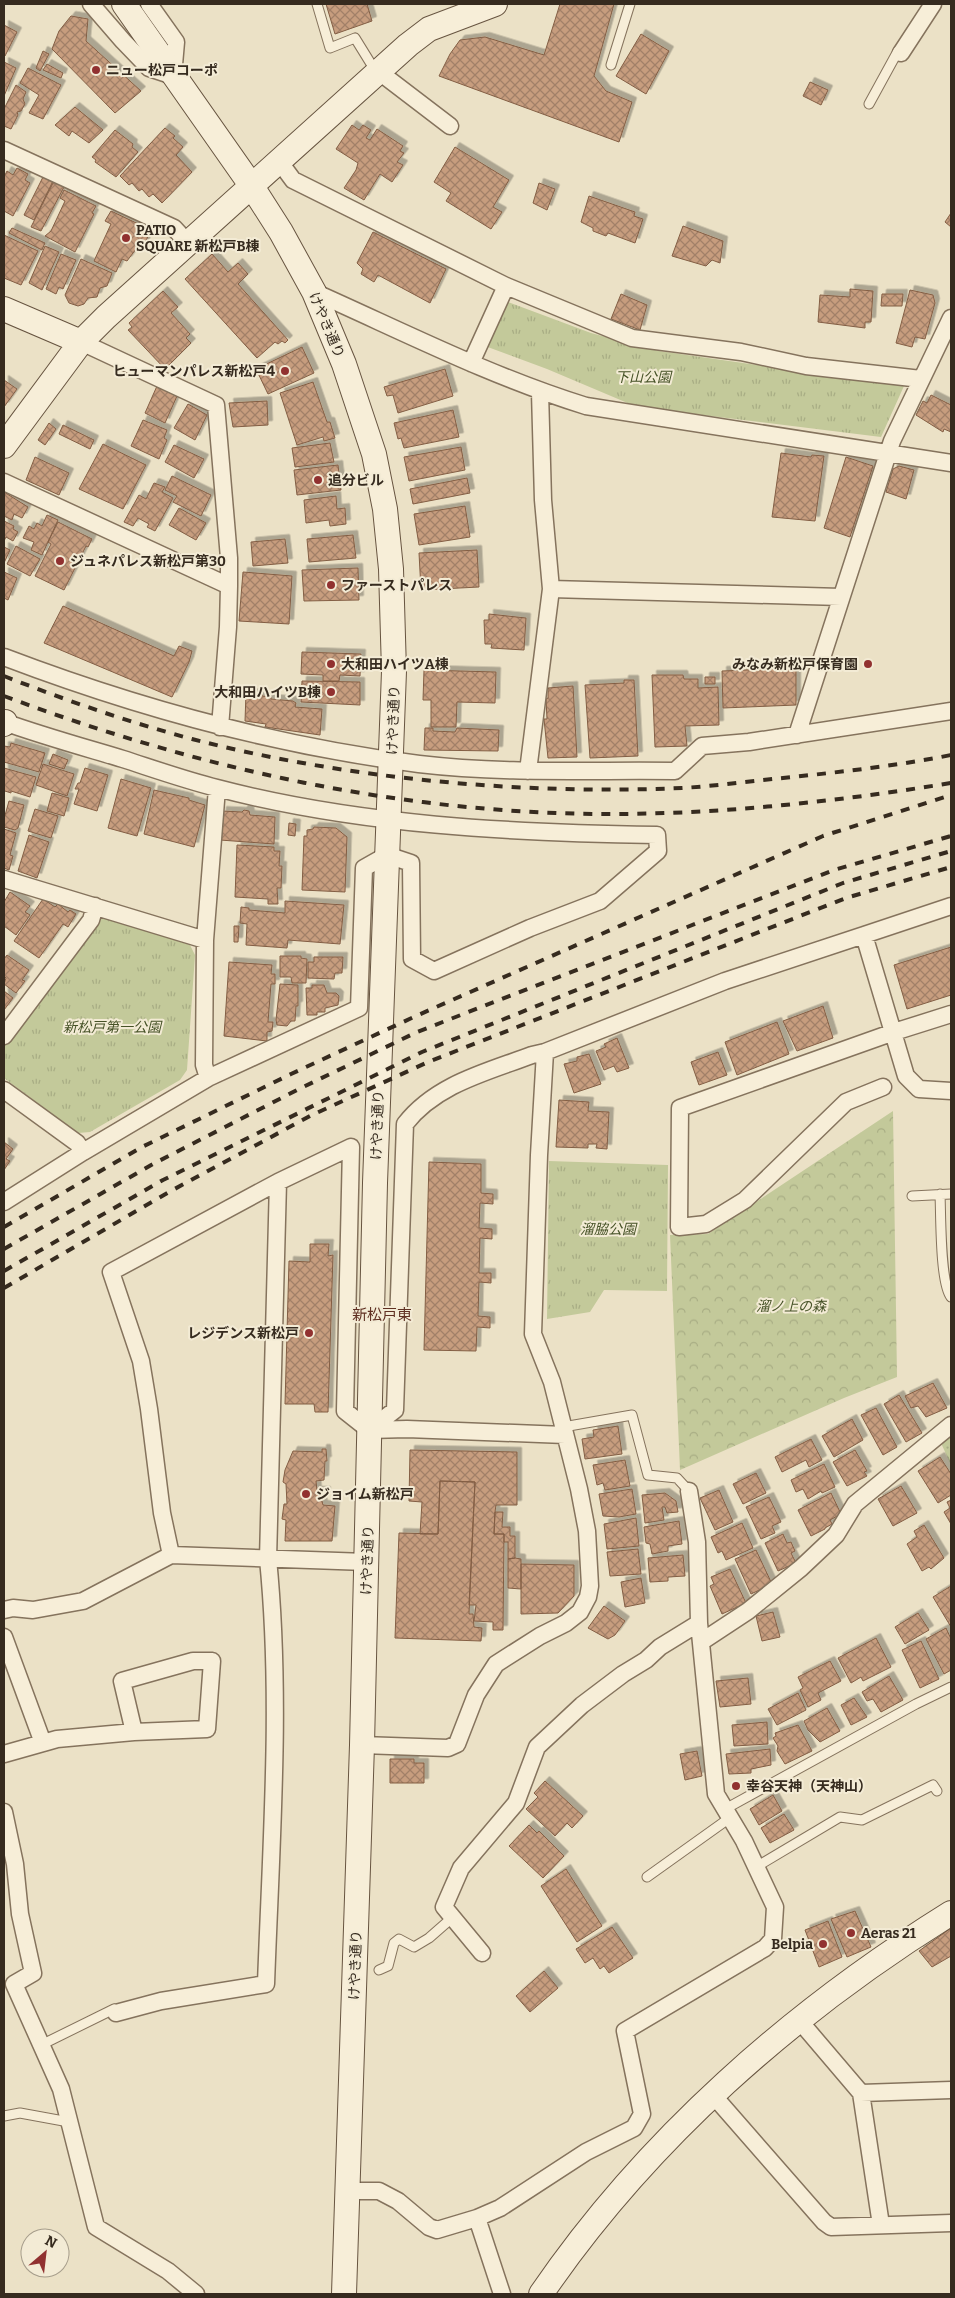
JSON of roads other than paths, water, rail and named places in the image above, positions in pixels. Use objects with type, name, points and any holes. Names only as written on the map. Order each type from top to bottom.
[{"type":"street","points":[[91,4],[149,68],[173,76]]},
{"type":"street","points":[[4,446],[81,342],[187,242],[377,72],[429,29],[495,4]]},
{"type":"street","points":[[901,53],[933,4]]},
{"type":"street","name":"けやき通り","points":[[137,9],[173,76],[251,185],[281,232],[314,292],[344,364],[374,454],[385,509],[394,620],[392,760],[387,855],[369,1430],[362,1745],[344,2294]]},
{"type":"street","points":[[377,72],[450,126]]},
{"type":"street","points":[[4,150],[174,228],[187,242]]},
{"type":"street","points":[[279,161],[293,180],[506,286],[632,338],[741,352],[806,366],[921,379]]},
{"type":"street","points":[[471,363],[506,286]]},
{"type":"street","points":[[314,292],[540,392],[586,406],[951,463]]},
{"type":"street","points":[[4,309],[60,335],[81,342],[216,405],[229,558],[228,627],[220,727]]},
{"type":"street","points":[[797,735],[888,454],[921,379],[951,318]]},
{"type":"street","points":[[528,771],[551,589],[543,500],[540,392]]},
{"type":"street","points":[[4,482],[229,586]]},
{"type":"street","points":[[551,589],[841,597]]},
{"type":"street","points":[[4,657],[66,680],[220,727],[392,760],[420,764],[528,771],[675,770],[702,746],[749,742],[951,711]]},
{"type":"street","points":[[4,723],[217,788],[330,811],[389,820],[566,834],[657,835],[658,850],[600,901],[530,928],[434,971],[412,959],[411,863],[387,855],[364,868],[359,1008],[208,1078],[83,1152],[4,1202]]},
{"type":"street","points":[[208,1078],[204,1065],[205,940],[217,788]]},
{"type":"street","points":[[4,879],[205,940]]},
{"type":"street","points":[[4,1036],[91,920],[95,906]]},
{"type":"street","points":[[369,1430],[395,1410],[405,1124],[415,1111],[440,1091],[725,981],[951,906]]},
{"type":"street","points":[[864,935],[906,1076],[919,1089],[951,1091]]},
{"type":"street","points":[[883,1087],[846,1102],[745,1200],[706,1224],[679,1228],[680,1108],[894,1032],[951,1014]]},
{"type":"street","points":[[362,1745],[448,1748],[457,1744],[476,1696],[496,1664],[540,1636],[566,1624],[580,1612],[588,1597],[590,1586],[587,1530],[579,1489],[552,1382],[533,1334],[539,1155],[545,1052]]},
{"type":"street","points":[[4,1090],[77,1143],[83,1152]]},
{"type":"street","points":[[171,1555],[162,1513],[141,1361],[111,1272],[278,1182],[350,1147],[345,1411],[369,1430],[564,1431]]},
{"type":"street","points":[[116,2013],[161,2002],[266,1984],[274,1725],[274,1612],[268,1558],[278,1182]]},
{"type":"street","points":[[702,1642],[782,1585],[836,1535],[855,1504],[951,1424]]},
{"type":"street","points":[[348,2191],[379,2191],[398,2201],[429,2227],[437,2230],[478,2218],[500,2208],[586,2152],[634,2128],[642,2114],[625,2031],[765,1948],[773,1939],[775,1907],[729,1813],[716,1794],[700,1623],[697,1542],[689,1491]]},
{"type":"street","points":[[4,1610],[13,1608],[32,1610],[83,1601],[171,1555],[366,1562]]},
{"type":"street","points":[[482,1953],[444,1907],[462,1868],[516,1803],[537,1747],[582,1705],[616,1679],[660,1647],[700,1623]]},
{"type":"street","points":[[4,1637],[43,1744]]},
{"type":"street","points":[[4,1754],[57,1739],[134,1732],[207,1729],[212,1661],[193,1661],[122,1681],[134,1732]]},
{"type":"street","points":[[4,1812],[15,1864],[20,1914],[33,1972],[14,1984],[61,2089],[96,2227],[168,2271],[196,2294]]},
{"type":"street","points":[[541,2294],[591,2226],[624,2187],[713,2095],[798,2019],[873,1964],[951,1913]]},
{"type":"street","points":[[798,2019],[862,2093],[881,2226]]},
{"type":"street","points":[[862,2093],[951,2090]]},
{"type":"street","points":[[713,2095],[824,2222],[831,2227],[951,2223]]},
{"type":"street","points":[[478,2218],[502,2294]]},
{"type":"lane","points":[[316,4],[330,48],[355,38],[377,72]]},
{"type":"lane","points":[[611,66],[630,4]]},
{"type":"lane","points":[[869,104],[898,51],[901,53]]},
{"type":"lane","points":[[940,1194],[944,1277],[951,1297]]},
{"type":"lane","points":[[912,1196],[951,1194]]},
{"type":"lane","points":[[564,1431],[632,1415],[648,1475],[676,1478],[689,1491]]},
{"type":"lane","points":[[647,1876],[729,1813],[891,1717],[951,1687]]},
{"type":"lane","points":[[756,1867],[840,1817],[862,1820],[933,1785],[937,1791]]},
{"type":"lane","points":[[379,1970],[388,1966],[394,1944],[399,1939],[414,1948],[429,1938],[453,1917]]},
{"type":"lane","points":[[41,2045],[114,2009],[116,2013]]},
{"type":"lane","points":[[4,2116],[20,2113],[70,2122]]},
{"type":"railway","points":[[4,676],[97,710],[192,739],[311,765],[436,781],[560,789],[622,790],[682,788],[847,771],[951,755]]},
{"type":"railway","points":[[4,696],[70,720],[138,741],[275,777],[415,801],[485,809],[606,814],[705,811],[804,803],[951,783]]},
{"type":"railway","points":[[4,1227],[142,1147],[291,1074],[416,1016],[823,836],[951,795]]},
{"type":"railway","points":[[4,1249],[153,1164],[299,1089],[417,1032],[834,870],[951,836]]},
{"type":"railway","points":[[4,1271],[163,1180],[422,1052],[843,883],[951,851]]},
{"type":"railway","points":[[4,1288],[169,1192],[310,1116],[428,1062],[846,898],[951,867]]},
{"type":"place","name":"ニュー松戸コーポ","points":[[96,70]]},
{"type":"place","name":"PATIO SQUARE 新松戸B棟","points":[[126,238]]},
{"type":"place","name":"ヒューマンパレス新松戸4","points":[[285,371]]},
{"type":"place","name":"追分ビル","points":[[318,480]]},
{"type":"place","name":"ジュネパレス新松戸第30","points":[[60,561]]},
{"type":"place","name":"ファーストパレス","points":[[331,585]]},
{"type":"place","name":"大和田ハイツA棟","points":[[331,664]]},
{"type":"place","name":"みなみ新松戸保育園","points":[[868,664]]},
{"type":"place","name":"大和田ハイツB棟","points":[[331,692]]},
{"type":"place","name":"レジデンス新松戸","points":[[309,1333]]},
{"type":"place","name":"ジョイム新松戸","points":[[306,1494]]},
{"type":"place","name":"幸谷天神（天神山）","points":[[736,1786]]},
{"type":"place","name":"Aeras 21","points":[[851,1933]]},
{"type":"place","name":"Belpia","points":[[823,1944]]},
{"type":"district","name":"新松戸東","points":[[382,1315]]},
{"type":"park label","name":"下山公園","points":[[643,377]]},
{"type":"park label","name":"新松戸第一公園","points":[[112,1027]]},
{"type":"park label","name":"溜脇公園","points":[[608,1229]]},
{"type":"park label","name":"溜ノ上の森","points":[[791,1306]]}]
